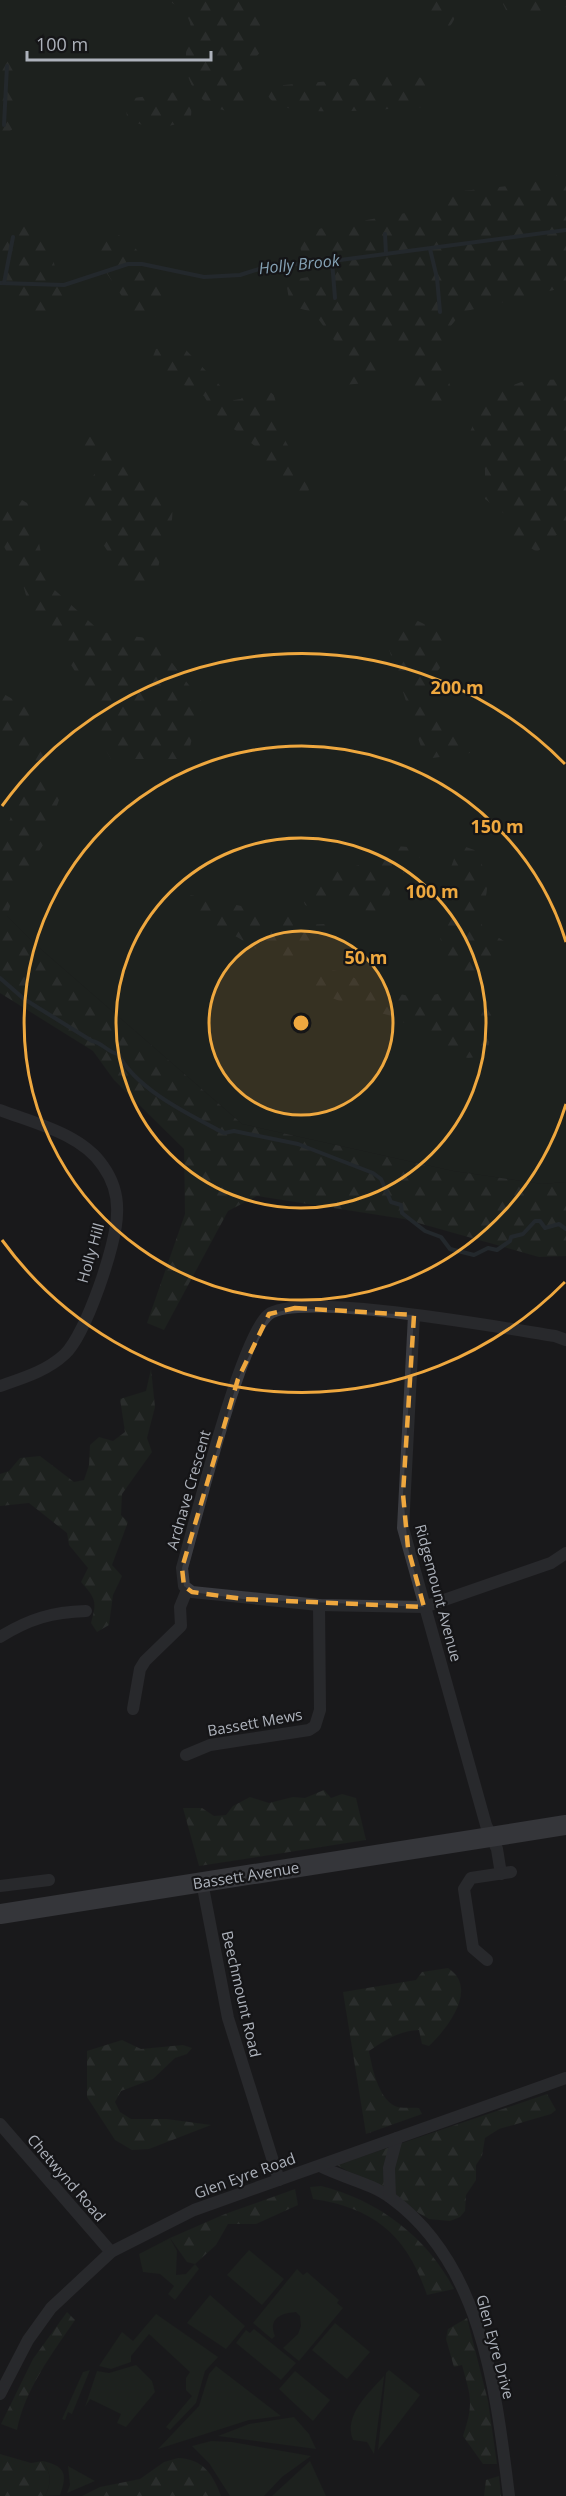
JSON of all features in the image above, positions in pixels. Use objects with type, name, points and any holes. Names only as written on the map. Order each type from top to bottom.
[{"type":"main road","name":"Bassett Avenue","points":[[0,1914],[566,1825]]},
{"type":"street","name":"Holly Hill","points":[[0,1110],[63,1134],[92,1154],[111,1180],[117,1214],[115,1233],[86,1321],[67,1353],[38,1372],[0,1386]]},
{"type":"street","name":"Ardnave Crescent","points":[[133,1709],[142,1693],[141,1670],[146,1661],[185,1627],[180,1607],[187,1590],[182,1568],[238,1379],[263,1321],[277,1310],[352,1309],[414,1315],[555,1336],[566,1340]]},
{"type":"street","name":"Ridgemount Avenue","points":[[414,1315],[404,1528],[486,1825],[492,1837]]},
{"type":"street","points":[[187,1590],[243,1599],[319,1605],[424,1607],[551,1563],[566,1553]]},
{"type":"street","name":"Bassett Mews","points":[[186,1755],[210,1745],[309,1730],[315,1726],[320,1710],[319,1605]]},
{"type":"street","points":[[0,1637],[38,1617],[60,1612],[86,1611]]},
{"type":"street","points":[[487,1960],[473,1948],[464,1888],[471,1878],[506,1873],[492,1837]]},
{"type":"street","points":[[0,1886],[49,1880]]},
{"type":"street","name":"Beechmount Road","points":[[202,1882],[233,2037],[279,2180]]},
{"type":"street","name":"Glen Eyre Road","points":[[0,2394],[28,2340],[51,2308],[111,2252],[194,2210],[566,2079]]},
{"type":"street","name":"Chetwynd Road","points":[[0,2124],[111,2252]]},
{"type":"street","points":[[390,2197],[390,2168],[397,2138]]},
{"type":"street","name":"Glen Eyre Drive","points":[[320,2166],[390,2197],[431,2235],[450,2262],[465,2293],[489,2376],[509,2496]]},
{"type":"highlighted area","points":[[295,1308],[414,1315],[403,1494],[408,1548],[424,1607],[243,1599],[192,1592],[184,1586],[182,1568],[238,1379],[269,1314]]},
{"type":"green space","points":[[0,0],[566,0],[566,1182],[542,1184],[453,1171],[242,1124],[36,945],[7,916],[0,918]]},
{"type":"green space","points":[[168,0],[246,0],[261,16],[266,43],[258,55],[241,69],[235,78],[248,105],[237,110],[221,110],[208,104],[195,91],[186,65],[187,46],[191,33],[189,19]]},
{"type":"green space","points":[[426,0],[455,1],[455,16],[447,29],[425,22],[423,3]]},
{"type":"green space","points":[[506,0],[566,0],[566,7],[524,14],[506,10],[503,4]]},
{"type":"green space","points":[[3,52],[11,58],[17,91],[13,129],[0,137],[0,53]]},
{"type":"green space","points":[[402,75],[430,79],[431,107],[309,111],[279,105],[266,93],[272,86]]},
{"type":"green space","points":[[183,91],[189,100],[191,109],[191,117],[184,121],[159,127],[142,125],[127,119],[126,104],[134,98]]},
{"type":"green space","points":[[566,173],[566,287],[462,312],[450,327],[442,349],[442,367],[454,394],[448,402],[423,401],[416,395],[405,351],[389,340],[378,341],[378,354],[386,367],[378,378],[373,381],[342,385],[346,356],[313,312],[290,306],[286,281],[308,277],[298,239],[307,231],[430,208],[462,191],[527,184]]},
{"type":"green space","points":[[22,223],[47,235],[64,303],[59,313],[33,324],[0,274],[0,232]]},
{"type":"green space","points":[[119,235],[136,249],[160,280],[166,311],[152,319],[135,316],[98,260],[96,248],[101,239]]},
{"type":"green space","points":[[173,345],[186,350],[234,400],[241,399],[250,386],[263,386],[274,395],[285,440],[305,477],[309,490],[303,499],[293,497],[279,488],[261,451],[213,412],[204,396],[158,371],[152,359],[156,349]]},
{"type":"green space","points":[[566,379],[566,527],[537,552],[509,534],[510,518],[485,499],[485,470],[470,432],[487,395],[524,381]]},
{"type":"green space","points":[[80,435],[99,439],[114,447],[140,473],[159,487],[171,503],[170,528],[157,572],[148,588],[136,589],[104,546],[86,510],[82,496],[96,471],[76,440]]},
{"type":"green space","points":[[17,497],[27,503],[34,518],[47,583],[101,632],[154,639],[201,701],[187,759],[111,759],[98,737],[97,711],[73,668],[55,640],[35,628],[24,588],[1,540],[3,503]]},
{"type":"green space","points":[[418,621],[440,632],[448,649],[447,660],[429,687],[427,702],[429,710],[439,722],[463,742],[470,753],[425,759],[386,640],[396,629]]},
{"type":"green space","points":[[0,692],[27,707],[59,800],[43,845],[16,888],[7,916],[36,945],[242,1124],[453,1171],[542,1184],[566,1182],[566,1256],[539,1257],[404,1219],[257,1196],[228,1211],[164,1330],[147,1323],[185,1214],[184,1149],[114,1080],[93,1051],[0,993],[0,850],[16,801],[28,790],[30,772],[15,742],[0,732]]},
{"type":"green space","points":[[396,846],[420,848],[423,855],[405,867],[405,873],[393,874],[387,878],[393,885],[387,901],[375,911],[353,910],[338,901],[313,908],[305,905],[302,896],[307,888],[327,882],[332,873],[359,865],[369,857]]},
{"type":"green space","points":[[466,847],[477,851],[486,877],[486,897],[479,916],[483,928],[504,941],[507,950],[497,967],[482,974],[465,973],[446,966],[439,931],[454,894],[451,867],[458,848]]},
{"type":"green space","points":[[191,895],[287,916],[306,925],[324,924],[327,928],[324,936],[303,946],[303,963],[290,970],[237,937],[193,919],[182,911],[185,899]]},
{"type":"green space","points":[[311,969],[338,971],[357,979],[369,988],[420,998],[464,988],[476,989],[491,997],[497,1011],[486,1056],[468,1058],[446,1051],[426,1033],[388,1015],[349,1005],[318,992],[308,976]]},
{"type":"green space","points":[[151,1369],[155,1407],[147,1438],[152,1452],[122,1494],[121,1515],[128,1522],[112,1565],[122,1576],[113,1595],[109,1625],[97,1632],[91,1623],[94,1601],[81,1582],[88,1568],[69,1545],[67,1533],[29,1503],[0,1506],[0,1474],[9,1471],[20,1458],[40,1456],[74,1482],[84,1480],[89,1465],[90,1445],[99,1437],[113,1441],[125,1432],[120,1399],[146,1391]]},
{"type":"green space","points":[[324,1790],[331,1798],[342,1794],[356,1798],[366,1840],[199,1866],[183,1808],[202,1808],[214,1816],[226,1815],[233,1806],[250,1797],[269,1803],[293,1797],[305,1798]]},
{"type":"green space","points":[[448,1968],[457,1976],[461,1986],[461,1997],[452,2019],[437,2038],[429,2046],[422,2044],[419,2030],[405,2032],[369,2051],[377,2082],[389,2102],[400,2107],[419,2108],[422,2114],[366,2134],[343,1992],[416,1980],[422,1972]]},
{"type":"green space","points":[[122,2040],[141,2049],[183,2045],[192,2048],[187,2054],[175,2058],[153,2079],[121,2091],[115,2102],[120,2112],[131,2119],[167,2119],[211,2125],[149,2149],[132,2150],[115,2140],[87,2097],[87,2051]]},
{"type":"green space","points":[[547,2094],[556,2110],[551,2114],[499,2129],[485,2138],[482,2156],[476,2165],[476,2180],[466,2195],[465,2211],[460,2217],[450,2221],[429,2219],[337,2165]]},
{"type":"green space","points":[[321,2186],[362,2201],[399,2223],[430,2253],[454,2289],[427,2295],[409,2256],[386,2228],[354,2210],[335,2203],[313,2199],[310,2187]]},
{"type":"green space","points":[[295,2189],[298,2205],[256,2224],[228,2224],[216,2245],[195,2264],[187,2262],[170,2238],[225,2214]]},
{"type":"green space","points":[[170,2238],[177,2251],[176,2275],[186,2274],[195,2264],[199,2269],[175,2300],[168,2294],[174,2286],[160,2274],[143,2272],[139,2254]]},
{"type":"green space","points":[[249,2250],[284,2279],[262,2305],[227,2275]]},
{"type":"green space","points":[[297,2269],[303,2275],[307,2272],[339,2300],[337,2303],[343,2308],[299,2361],[283,2348],[298,2334],[301,2326],[300,2316],[296,2312],[282,2315],[275,2320],[273,2330],[275,2336],[272,2339],[253,2323]]},
{"type":"green space","points":[[210,2295],[245,2326],[226,2349],[187,2323]]},
{"type":"green space","points":[[67,2312],[75,2320],[33,2386],[17,2430],[1,2424],[33,2359]]},
{"type":"green space","points":[[156,2314],[218,2357],[205,2371],[196,2403],[170,2430],[166,2427],[192,2396],[186,2390],[186,2378],[190,2372],[149,2334],[131,2356],[131,2362],[111,2369],[99,2366],[122,2332],[133,2341]]},
{"type":"green space","points":[[467,2318],[488,2401],[497,2464],[483,2464],[463,2436],[469,2416],[469,2393],[462,2365],[454,2367],[446,2339],[448,2329]]},
{"type":"green space","points":[[335,2323],[370,2352],[347,2379],[312,2350]]},
{"type":"green space","points":[[254,2329],[296,2363],[281,2380],[236,2343],[246,2330],[250,2333]]},
{"type":"green space","points":[[136,2365],[152,2381],[155,2392],[126,2427],[117,2423],[121,2414],[90,2399],[85,2407],[97,2371],[109,2373]]},
{"type":"green space","points":[[216,2366],[281,2416],[249,2420],[158,2449],[199,2406],[209,2374]]},
{"type":"green space","points":[[90,2370],[72,2414],[68,2412],[65,2420],[62,2419],[83,2372]]},
{"type":"green space","points":[[389,2370],[420,2395],[378,2450],[386,2373]]},
{"type":"green space","points":[[295,2371],[330,2400],[313,2421],[279,2389]]},
{"type":"green space","points":[[384,2376],[374,2454],[367,2442],[353,2440],[352,2422],[359,2405]]},
{"type":"green space","points":[[294,2417],[309,2434],[316,2449],[218,2436],[249,2424]]},
{"type":"green space","points":[[211,2441],[232,2442],[311,2456],[282,2477],[264,2496],[230,2496],[209,2463],[192,2446]]},
{"type":"green space","points":[[0,2454],[31,2463],[43,2461],[50,2478],[45,2496],[0,2496]]},
{"type":"green space","points":[[178,2458],[194,2461],[206,2469],[221,2496],[82,2496],[100,2487],[140,2479],[164,2462]]},
{"type":"green space","points":[[43,2461],[56,2465],[63,2472],[64,2482],[60,2495],[45,2496],[50,2478]]},
{"type":"green space","points":[[310,2461],[326,2496],[272,2496]]},
{"type":"green space","points":[[68,2466],[95,2481],[67,2493],[70,2485]]},
{"type":"green space","points":[[499,2476],[501,2496],[484,2496],[486,2480]]},
{"type":"waterway","points":[[4,125],[7,66]]},
{"type":"waterway","name":"Holly Brook","points":[[0,283],[64,285],[128,264],[142,264],[204,277],[240,275],[275,264],[310,264],[566,230]]},
{"type":"waterway","points":[[385,234],[386,254]]},
{"type":"waterway","points":[[4,283],[13,237]]},
{"type":"waterway","points":[[430,249],[437,278],[440,312]]},
{"type":"waterway","points":[[332,261],[335,298]]},
{"type":"waterway","points":[[0,978],[24,999],[92,1041],[118,1054],[138,1079],[165,1100],[224,1133],[234,1131],[298,1144],[373,1173],[381,1179],[391,1202],[401,1205],[402,1213],[425,1231],[441,1237],[450,1249],[474,1255],[488,1248],[497,1250],[510,1241],[511,1237],[523,1234],[535,1221],[540,1221],[545,1228],[559,1224],[566,1229]]}]
